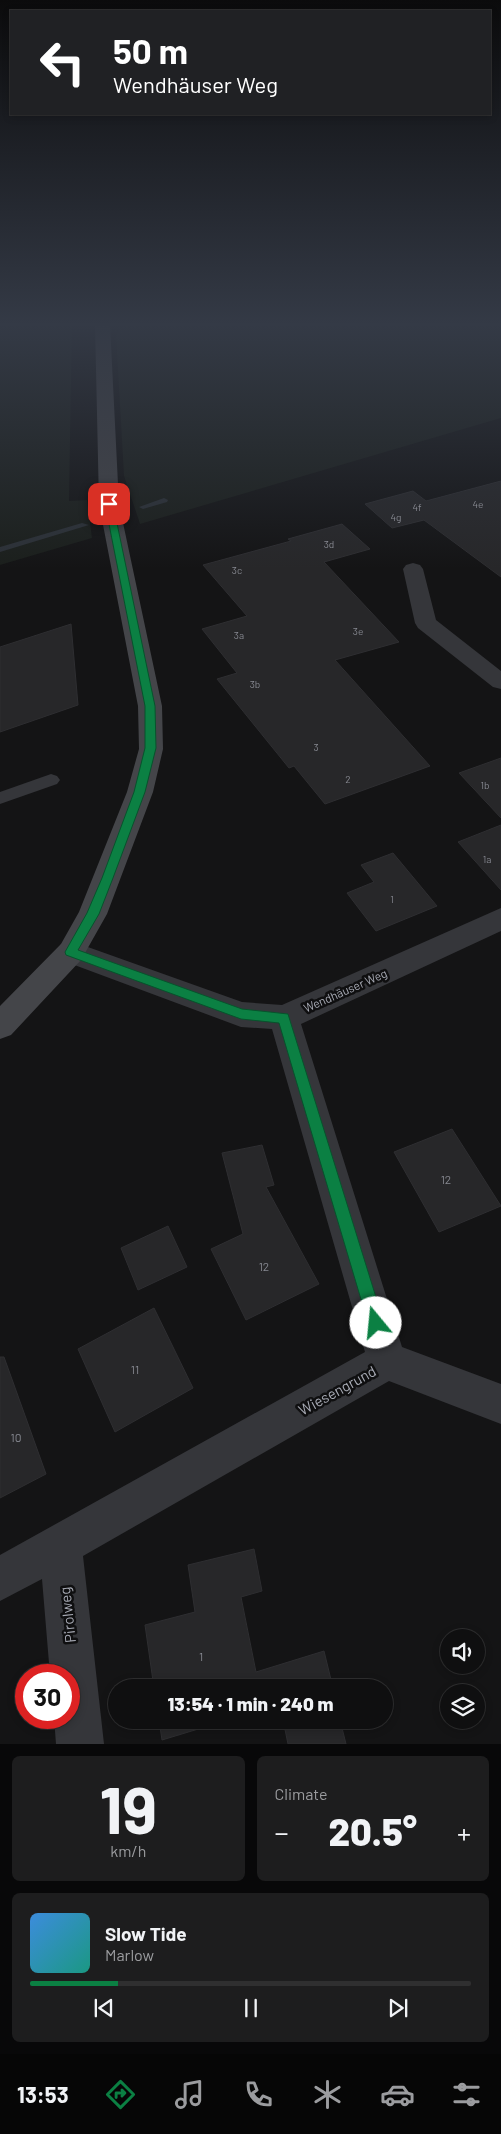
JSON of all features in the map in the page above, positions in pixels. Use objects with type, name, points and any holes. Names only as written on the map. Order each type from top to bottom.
[{"type":"street","points":[[0,1026],[71,952],[93,914],[140,792],[150,748],[150,706],[109,504],[104,405]]},
{"type":"street","points":[[413,569],[426,623],[501,682]]},
{"type":"street","name":"Wendhäuser Weg","points":[[71,952],[241,1014],[284,1018],[501,919]]},
{"type":"street","name":"Wiesengrund","points":[[0,1579],[387,1362],[284,1018]]},
{"type":"street","points":[[387,1362],[501,1404]]},
{"type":"street","name":"Pirolweg","points":[[60,1545],[80,1744]]},
{"type":"lane","points":[[0,798],[51,780]]},
{"type":"shaded area","points":[[0,405],[71,405],[69,501],[87,500],[92,538],[0,565]]},
{"type":"shaded area","points":[[120,405],[501,405],[501,418],[140,524],[124,476]]},
{"type":"building","points":[[501,481],[501,577],[424,520],[392,528],[365,504],[413,491],[426,501]]},
{"type":"building","points":[[342,524],[370,549],[324,562],[399,642],[335,660],[430,766],[325,804],[294,766],[289,768],[217,679],[237,673],[202,629],[247,616],[203,565],[291,541],[288,539]]},
{"type":"building","points":[[71,624],[78,705],[0,732],[0,647]]},
{"type":"building","points":[[501,758],[501,818],[459,773]]},
{"type":"building","points":[[501,825],[501,890],[458,842]]},
{"type":"building","points":[[393,853],[437,906],[376,931],[347,893],[374,882],[361,865]]},
{"type":"building","points":[[452,1129],[501,1206],[439,1232],[394,1152]]},
{"type":"building","points":[[262,1145],[274,1185],[266,1187],[319,1284],[246,1320],[211,1249],[243,1234],[222,1153]]},
{"type":"building","points":[[168,1226],[187,1267],[138,1290],[121,1248]]},
{"type":"building","points":[[154,1308],[193,1388],[115,1432],[78,1349]]},
{"type":"building","points":[[0,1357],[4,1357],[46,1474],[0,1498]]},
{"type":"building","points":[[254,1549],[262,1591],[241,1597],[256,1672],[324,1651],[331,1679],[153,1679],[145,1625],[195,1612],[188,1565]]},
{"type":"building","points":[[160,1729],[198,1729],[162,1740]]},
{"type":"building","points":[[285,1729],[342,1729],[346,1744],[288,1744]]},
{"type":"waterway","points":[[143,507],[164,500]]},
{"type":"waterway","points":[[0,550],[85,525]]},
{"type":"route","points":[[109,504],[150,706],[150,748],[140,792],[124,835],[93,914],[71,952],[241,1014],[284,1018],[376,1323]]}]
